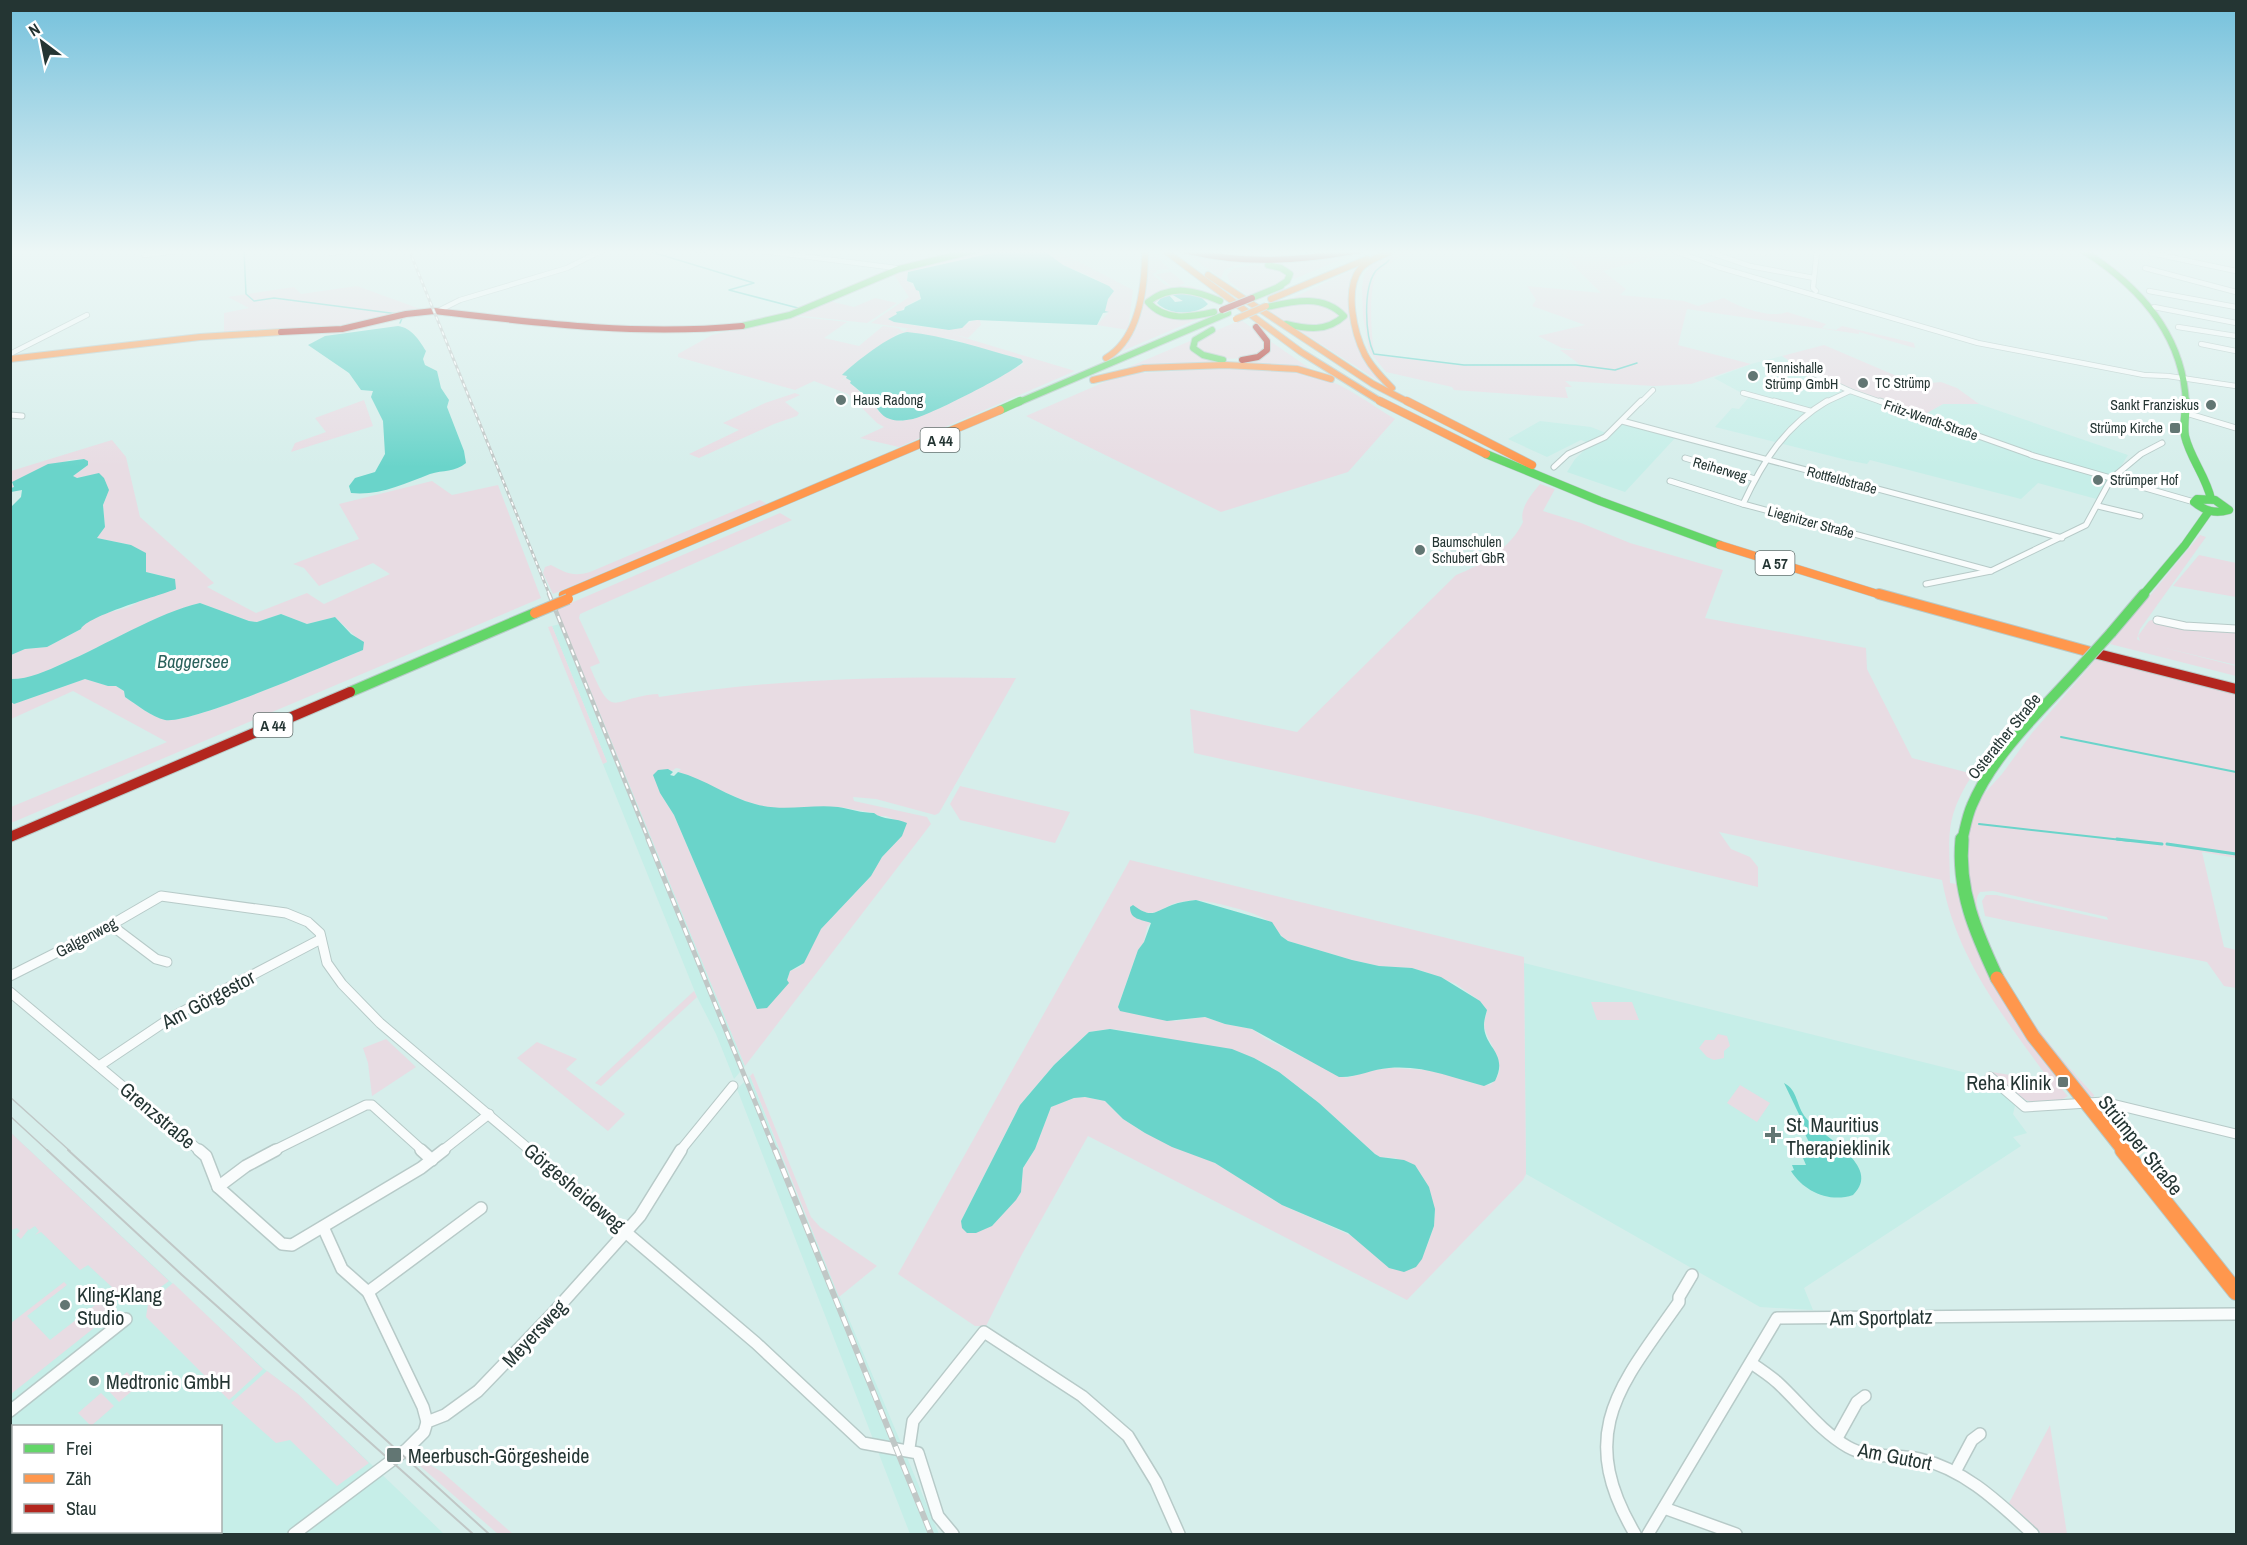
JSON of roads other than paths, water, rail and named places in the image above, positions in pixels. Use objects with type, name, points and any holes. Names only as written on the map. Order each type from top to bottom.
[{"type":"main road","points":[[10,358],[200,337],[342,329],[372,322]]},
{"type":"main road","points":[[540,322],[619,331],[663,332],[709,330],[761,322]]},
{"type":"main road","points":[[1091,367],[1117,351],[1126,341],[1131,322]]},
{"type":"main road","points":[[1005,410],[1091,367],[1202,322]]},
{"type":"main road","name":"A 44","points":[[10,829],[566,597],[1005,410],[1204,322]]},
{"type":"main road","points":[[1219,322],[1193,344],[1197,352],[1210,358],[1240,360],[1258,357],[1267,350],[1267,341],[1256,327]]},
{"type":"main road","points":[[1247,322],[1332,379],[1368,399],[1392,408]]},
{"type":"main road","name":"A 57","points":[[1261,322],[1306,356],[1392,408],[1534,475],[1626,512],[1770,561],[1949,614],[2236,689]]},
{"type":"main road","name":"A 57","points":[[1268,322],[1375,390],[1460,434],[1542,471],[1665,519],[1837,575],[2236,681]]},
{"type":"main road","points":[[1281,322],[1351,370],[1542,471]]},
{"type":"main road","points":[[1282,322],[1308,328],[1332,326],[1339,322]]},
{"type":"main road","points":[[1356,322],[1362,350],[1375,372],[1391,387],[1426,411]]},
{"type":"main road","points":[[2163,322],[2186,402],[2183,430],[2208,482],[2211,500]]},
{"type":"main road","points":[[1005,410],[1019,410],[1212,330]]},
{"type":"main road","points":[[1093,380],[1144,368],[1225,365],[1297,369],[1332,379]]},
{"type":"main road","points":[[2201,498],[2211,500],[2226,505],[2233,512],[2208,513],[2194,502],[2201,498]]},
{"type":"main road","name":"Osterather Straße","points":[[2085,1101],[2022,1020],[1984,955],[1973,929],[1962,889],[1959,854],[1963,824],[1981,786],[2186,544],[2208,513]]},
{"type":"main road","name":"A 44","points":[[10,837],[535,610]]},
{"type":"main road","name":"Strümper Straße","points":[[2085,1101],[2236,1292]]},
{"type":"street","points":[[10,354],[73,322]]},
{"type":"street","points":[[1906,322],[1978,343],[2144,375],[2236,386]]},
{"type":"street","points":[[2178,327],[2236,336]]},
{"type":"street","points":[[2201,344],[2236,351]]},
{"type":"street","name":"Fritz-Wendt-Straße","points":[[1801,368],[1850,391],[2030,455],[2194,502]]},
{"type":"street","points":[[1554,467],[1568,454],[1605,437],[1653,390]]},
{"type":"street","name":"Liegnitzer Straße","points":[[1850,391],[1810,411],[1790,427],[1764,459],[1743,504],[1991,571]]},
{"type":"street","points":[[1743,393],[1810,411]]},
{"type":"street","points":[[2186,413],[2236,428]]},
{"type":"street","points":[[10,415],[22,416]]},
{"type":"street","name":"Rottfeldstraße","points":[[1622,421],[2062,538]]},
{"type":"street","points":[[1926,584],[1991,571],[2086,525],[2111,479],[2141,454],[2162,443]]},
{"type":"street","name":"Reiherweg","points":[[1685,458],[1755,479]]},
{"type":"street","points":[[1670,481],[1743,504]]},
{"type":"street","points":[[2098,506],[2140,516]]},
{"type":"street","points":[[2157,620],[2185,626],[2236,629]]},
{"type":"street","name":"Galgenweg","points":[[10,976],[111,925],[161,896]]},
{"type":"street","name":"Görgesheideweg","points":[[161,896],[286,913],[308,922],[320,933],[327,963],[365,1009],[756,1343],[863,1443],[885,1448],[909,1448]]},
{"type":"street","points":[[111,925],[156,959],[167,962]]},
{"type":"street","name":"Am Görgestor","points":[[99,1066],[172,1017],[321,939]]},
{"type":"street","name":"Grenzstraße","points":[[10,992],[206,1156],[218,1187],[282,1244],[292,1245],[432,1160],[489,1114]]},
{"type":"street","name":"Strümper Straße","points":[[1990,1077],[2025,1107],[2085,1101]]},
{"type":"street","name":"Meyersweg","points":[[294,1534],[407,1449],[424,1432],[428,1422],[445,1415],[478,1391],[523,1346],[640,1216],[681,1149],[733,1086]]},
{"type":"street","points":[[2085,1101],[2104,1102],[2236,1134]]},
{"type":"street","points":[[218,1187],[246,1166],[366,1105],[372,1105],[432,1160]]},
{"type":"street","points":[[368,1292],[481,1208]]},
{"type":"street","points":[[323,1227],[342,1269],[368,1292],[428,1422]]},
{"type":"street","points":[[1635,1534],[1617,1502],[1610,1476],[1607,1448],[1610,1415],[1622,1386],[1679,1302],[1692,1275]]},
{"type":"street","name":"Am Sportplatz","points":[[1648,1534],[1777,1318],[2236,1314]]},
{"type":"street","points":[[10,1411],[126,1319]]},
{"type":"street","points":[[953,1534],[938,1516],[922,1459],[918,1453],[909,1448],[913,1421],[984,1332],[1082,1396],[1128,1436],[1156,1482],[1179,1534]]},
{"type":"street","name":"Am Gutort","points":[[1751,1363],[1775,1381],[1803,1410],[1837,1438],[1861,1453],[1919,1458],[1956,1470],[1983,1487],[2033,1534]]},
{"type":"street","name":"Am Gutort","points":[[1837,1438],[1857,1402],[1865,1396]]},
{"type":"street","name":"Am Gutort","points":[[1956,1470],[1972,1440],[1980,1434]]},
{"type":"street","points":[[1664,1508],[1736,1534]]},
{"type":"water","points":[[895,322],[968,322],[962,328],[949,330]]},
{"type":"water","points":[[1027,322],[1098,322],[1097,325]]},
{"type":"water","points":[[398,326],[415,335],[426,351],[423,359],[425,365],[437,371],[441,388],[449,400],[447,407],[464,451],[466,463],[458,468],[430,474],[381,491],[351,493],[349,486],[355,478],[375,472],[385,454],[383,421],[371,397],[373,391],[361,390],[349,373],[308,345],[325,336]]},
{"type":"water","points":[[907,332],[964,343],[1021,359],[1023,362],[987,384],[936,410],[913,419],[893,420],[881,414],[871,401],[850,383],[847,376],[842,375],[883,343]]},
{"type":"water","points":[[84,459],[88,461],[88,465],[73,476],[77,478],[99,473],[109,490],[103,505],[105,527],[97,538],[131,545],[146,553],[146,572],[175,579],[176,589],[96,618],[81,629],[47,647],[25,649],[11,655],[11,507],[21,497],[22,490],[11,492],[11,488],[14,487],[12,482],[48,464]]},
{"type":"water","name":"Baggersee","points":[[200,603],[257,622],[281,614],[307,624],[335,617],[351,634],[364,642],[363,650],[230,703],[180,719],[160,718],[125,697],[124,691],[116,686],[85,679],[14,704],[11,702],[11,679],[25,678],[44,672],[149,621]]},
{"type":"water","points":[[668,769],[673,772],[670,775],[674,776],[678,772],[688,775],[755,804],[786,808],[838,807],[874,813],[907,823],[902,836],[882,857],[871,876],[821,929],[804,963],[790,971],[787,980],[789,983],[767,1008],[757,1009],[674,815],[660,793],[653,775],[658,770]]},
{"type":"water","points":[[1196,900],[1272,922],[1281,936],[1288,941],[1352,960],[1379,966],[1412,968],[1441,977],[1480,1001],[1487,1010],[1484,1023],[1485,1033],[1498,1057],[1499,1064],[1495,1081],[1484,1086],[1414,1068],[1383,1069],[1339,1077],[1252,1029],[1225,1024],[1205,1017],[1167,1021],[1120,1011],[1118,1007],[1138,950],[1144,942],[1151,923],[1134,917],[1130,907],[1133,905],[1145,912],[1153,913],[1175,904]]},
{"type":"water","points":[[1110,1029],[1232,1049],[1254,1058],[1279,1072],[1319,1103],[1375,1154],[1380,1157],[1404,1160],[1415,1165],[1429,1187],[1435,1209],[1434,1226],[1422,1259],[1416,1267],[1404,1272],[1389,1268],[1348,1233],[1282,1205],[1215,1163],[1172,1147],[1145,1133],[1123,1119],[1105,1101],[1085,1097],[1074,1098],[1051,1107],[1035,1149],[1023,1168],[1021,1192],[1016,1200],[992,1226],[976,1233],[967,1233],[962,1228],[961,1221],[1020,1105],[1054,1065],[1089,1032]]},
{"type":"water","points":[[1784,1083],[1792,1090],[1806,1118],[1847,1152],[1856,1163],[1861,1173],[1860,1184],[1853,1195],[1835,1198],[1818,1194],[1803,1185],[1791,1171],[1794,1170],[1792,1165],[1806,1165],[1803,1158],[1808,1158],[1806,1153],[1814,1152],[1804,1132],[1807,1131]]},
{"type":"waterway","points":[[1367,322],[1374,354],[1464,365],[1576,365],[1615,370],[1637,363]]},
{"type":"waterway","points":[[2061,737],[2236,772]]},
{"type":"waterway","points":[[1979,824],[2131,841]]},
{"type":"waterway","points":[[2117,839],[2162,844]]},
{"type":"waterway","points":[[2167,844],[2236,854]]},
{"type":"tram line","points":[[10,1097],[70,1151]]},
{"type":"tram line","points":[[10,1116],[48,1151]]},
{"type":"tram line","points":[[47,1150],[182,1275],[473,1534]]},
{"type":"tram line","points":[[68,1150],[489,1534]]},
{"type":"railway","points":[[438,322],[550,596]]},
{"type":"railway","points":[[549,594],[649,841]]},
{"type":"railway","points":[[648,839],[775,1151]]},
{"type":"railway","points":[[775,1150],[931,1534]]},
{"type":"place","name":"Tennishalle Strümp GmbH","points":[[1753,376]]},
{"type":"place","name":"TC Strümp","points":[[1863,383]]},
{"type":"place","name":"Haus Radong","points":[[841,400]]},
{"type":"place","name":"Sankt Franziskus","points":[[2211,405]]},
{"type":"place","name":"Strümp Kirche","points":[[2175,428]]},
{"type":"place","name":"Strümper Hof","points":[[2098,480]]},
{"type":"place","name":"Baumschulen Schubert GbR","points":[[1420,550]]},
{"type":"place","name":"Reha Klinik","points":[[2063,1082]]},
{"type":"place","name":"St. Mauritius Therapieklinik","points":[[1773,1135]]},
{"type":"place","name":"Kling-Klang Studio","points":[[65,1305]]},
{"type":"place","name":"Medtronic GmbH","points":[[94,1381]]},
{"type":"place","name":"Meerbusch-Görgesheide","points":[[394,1455]]}]
